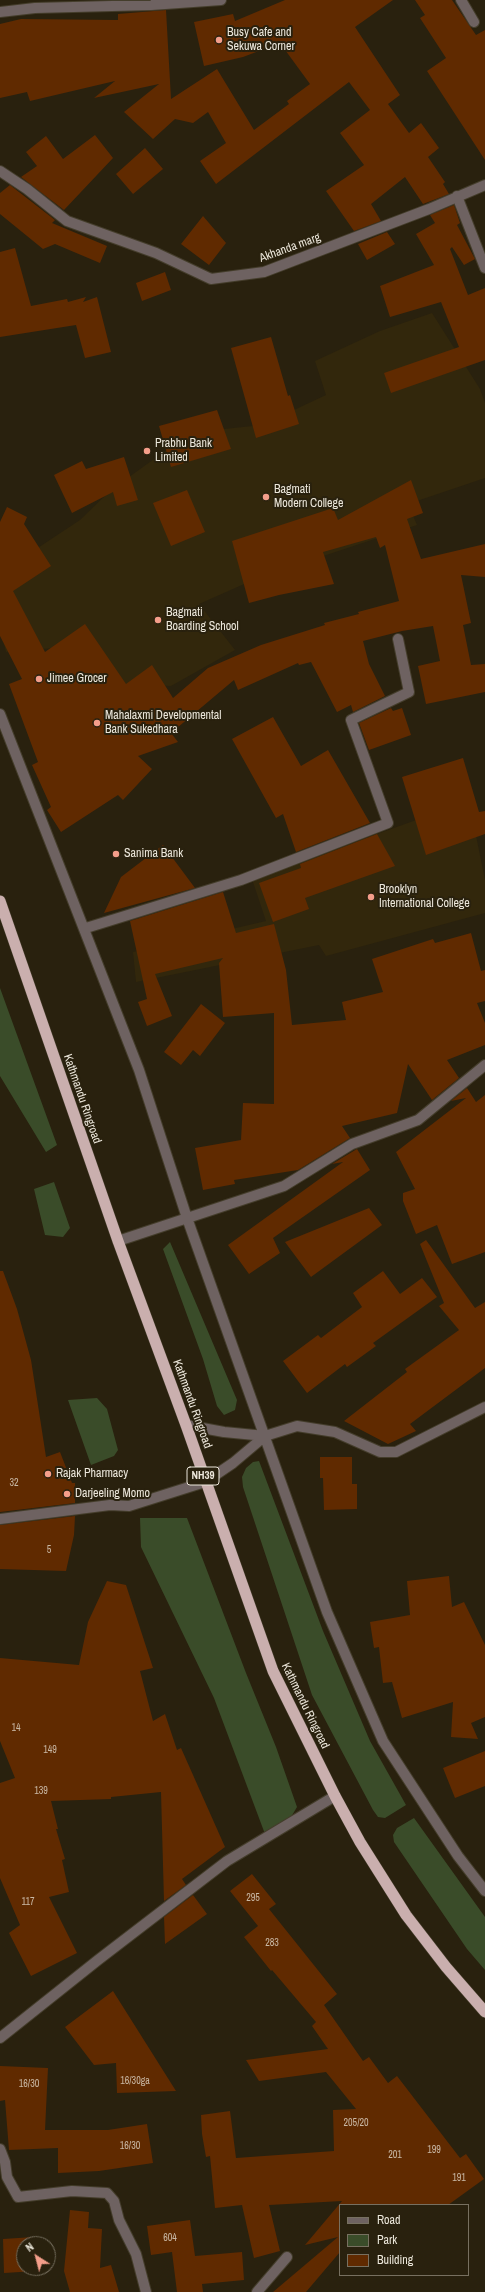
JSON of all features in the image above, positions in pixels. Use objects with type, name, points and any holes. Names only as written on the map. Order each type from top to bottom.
[{"type":"highway","name":"Kathmandu Ringroad","points":[[0,900],[118,1242],[186,1424],[273,1671],[335,1796],[360,1842],[406,1915],[446,1967],[485,2012]]},
{"type":"street","points":[[0,12],[35,8],[151,5],[221,0]]},
{"type":"street","points":[[461,0],[474,22]]},
{"type":"street","name":"Akhanda marg","points":[[0,171],[27,189],[67,221],[156,253],[211,279],[264,272],[429,209],[485,185]]},
{"type":"street","points":[[457,196],[485,268]]},
{"type":"street","points":[[86,928],[241,880],[388,823],[351,720],[409,692],[398,639]]},
{"type":"street","points":[[0,714],[86,928],[139,1070],[187,1218],[255,1414],[265,1436],[327,1612],[383,1741],[458,1856],[485,1891]]},
{"type":"street","points":[[118,1242],[284,1186],[352,1144],[418,1120],[485,1065]]},
{"type":"street","points":[[0,1519],[110,1505],[129,1506],[206,1482],[233,1463],[265,1436],[297,1426],[335,1432],[380,1452],[396,1452],[485,1407]]},
{"type":"street","points":[[186,1424],[224,1432],[265,1436]]},
{"type":"street","points":[[0,2038],[98,1960],[227,1861],[335,1796]]},
{"type":"street","points":[[0,2149],[5,2162],[7,2177],[18,2197],[72,2191],[107,2194],[114,2201],[119,2220],[136,2254],[146,2292]]},
{"type":"street","points":[[257,2292],[287,2256]]},
{"type":"shaded area","name":"Bagmati Modern College","points":[[432,313],[480,389],[485,403],[485,478],[408,504],[417,525],[260,577],[199,604],[235,650],[171,686],[107,684],[78,646],[6,652],[0,628],[0,573],[80,520],[111,490],[207,421],[224,429],[262,425],[326,395],[315,361],[380,331]]},
{"type":"shaded area","name":"Brooklyn International College","points":[[469,801],[485,880],[485,913],[326,956],[319,945],[136,982],[133,952],[266,921],[252,879]]},
{"type":"green space","points":[[0,988],[57,1145],[46,1152],[0,1076]]},
{"type":"green space","points":[[54,1182],[70,1228],[63,1237],[45,1235],[34,1189]]},
{"type":"green space","points":[[170,1242],[237,1400],[235,1410],[224,1415],[217,1406],[203,1359],[163,1249]]},
{"type":"green space","points":[[97,1398],[107,1409],[118,1450],[114,1456],[91,1465],[68,1400]]},
{"type":"green space","points":[[259,1461],[323,1631],[370,1741],[406,1805],[385,1818],[378,1817],[373,1810],[312,1695],[243,1487],[242,1477],[246,1468],[253,1462]]},
{"type":"green space","points":[[140,1518],[187,1518],[276,1747],[297,1807],[291,1817],[265,1834],[214,1698],[141,1547]]},
{"type":"green space","points":[[414,1818],[485,1917],[485,1970],[467,1949],[394,1842],[393,1835],[397,1828]]},
{"type":"building","points":[[285,0],[393,0],[355,27],[400,95],[388,104],[409,133],[421,123],[439,148],[428,157],[445,182],[443,184],[449,194],[423,204],[405,177],[371,204],[381,221],[354,231],[326,191],[364,165],[340,133],[370,110],[349,82],[216,184],[200,161],[226,143],[208,112],[193,123],[175,119],[153,139],[124,112],[159,84],[94,98],[115,81],[30,101],[27,92],[0,98],[0,24],[21,19],[118,20],[118,14],[166,10],[171,99],[217,69],[254,130],[289,104],[287,101],[310,84],[280,43],[243,57],[204,66],[194,22],[233,14],[235,21]]},
{"type":"building","points":[[415,0],[452,0],[476,35],[485,30],[485,160],[427,71],[446,58],[420,18],[425,15]]},
{"type":"building","points":[[95,135],[113,158],[64,210],[21,177],[37,166],[26,152],[46,136],[63,159]]},
{"type":"building","points":[[145,148],[163,169],[133,194],[116,174]]},
{"type":"building","points":[[10,185],[55,220],[52,223],[107,246],[100,263],[55,244],[43,249],[0,214],[0,193]]},
{"type":"building","points":[[454,205],[460,223],[457,225],[475,259],[464,265],[452,247],[450,249],[468,295],[485,288],[485,360],[391,393],[384,373],[459,347],[441,302],[390,317],[380,286],[434,265],[416,234],[435,223],[430,215]]},
{"type":"building","points":[[203,216],[226,243],[209,265],[181,244]]},
{"type":"building","points":[[387,232],[395,244],[367,260],[358,244]]},
{"type":"building","points":[[15,248],[31,306],[67,299],[68,302],[86,297],[83,302],[97,297],[111,352],[85,358],[76,325],[0,337],[0,252]]},
{"type":"building","points":[[165,272],[171,290],[142,301],[136,283]]},
{"type":"building","points":[[271,337],[288,396],[290,395],[299,424],[256,438],[231,348]]},
{"type":"building","points":[[217,410],[231,449],[171,467],[159,426]]},
{"type":"building","points":[[124,457],[138,500],[117,506],[113,492],[72,513],[54,475],[82,461],[86,469]]},
{"type":"building","points":[[411,480],[423,513],[407,519],[421,559],[485,544],[485,577],[461,575],[471,623],[463,625],[471,665],[485,664],[485,692],[426,704],[418,666],[440,661],[433,626],[402,631],[363,641],[369,664],[385,696],[353,712],[351,705],[337,712],[311,662],[299,665],[298,663],[238,690],[234,680],[171,733],[178,742],[138,756],[152,769],[123,800],[118,795],[61,832],[47,810],[51,807],[32,765],[38,762],[9,684],[22,679],[0,636],[0,522],[7,507],[27,517],[24,524],[51,566],[13,591],[45,652],[85,624],[126,684],[152,665],[173,698],[208,668],[261,645],[325,625],[324,623],[359,614],[358,612],[399,601],[385,545],[380,548],[376,537],[323,552],[334,584],[279,595],[249,603],[232,541],[333,508],[338,520]]},
{"type":"building","points":[[187,490],[205,532],[171,546],[153,503]]},
{"type":"building","points":[[391,708],[393,711],[402,708],[411,735],[369,750],[359,723]]},
{"type":"building","points":[[273,717],[301,766],[328,750],[370,823],[296,852],[283,814],[276,818],[232,739]]},
{"type":"building","points":[[463,758],[479,812],[485,811],[485,834],[426,855],[402,777]]},
{"type":"building","points":[[377,834],[395,866],[305,898],[309,909],[273,922],[259,883],[301,868],[300,864]]},
{"type":"building","points":[[163,845],[195,888],[104,913],[121,877]]},
{"type":"building","points":[[223,892],[236,933],[274,924],[286,970],[292,1025],[346,1020],[342,1002],[383,992],[372,959],[433,939],[435,943],[471,933],[481,971],[485,970],[485,1001],[477,1003],[485,1023],[485,1045],[447,1060],[459,1078],[432,1100],[408,1064],[397,1113],[342,1126],[350,1138],[298,1170],[234,1180],[235,1184],[203,1190],[195,1148],[241,1140],[243,1103],[274,1104],[274,1013],[223,1017],[219,963],[223,958],[155,974],[172,1016],[147,1026],[138,1002],[147,999],[130,921]]},
{"type":"building","points":[[201,1004],[225,1023],[200,1056],[193,1050],[181,1065],[164,1052]]},
{"type":"building","points":[[467,1088],[476,1102],[485,1095],[485,1252],[452,1264],[437,1225],[416,1234],[403,1201],[403,1193],[415,1189],[396,1152],[466,1098],[451,1101]]},
{"type":"building","points":[[357,1149],[370,1170],[273,1238],[280,1253],[249,1274],[228,1245],[343,1162],[332,1164]]},
{"type":"building","points":[[369,1208],[382,1225],[311,1277],[285,1242]]},
{"type":"building","points":[[426,1240],[475,1308],[485,1302],[485,1368],[410,1424],[416,1431],[388,1444],[344,1421],[407,1372],[405,1369],[459,1330],[439,1306],[444,1303],[420,1244]]},
{"type":"building","points":[[0,1271],[3,1271],[17,1309],[31,1360],[46,1457],[60,1452],[72,1483],[75,1483],[75,1503],[0,1512]]},
{"type":"building","points":[[383,1271],[400,1294],[422,1278],[437,1297],[373,1343],[376,1346],[347,1367],[345,1364],[307,1393],[283,1361],[318,1335],[321,1338],[362,1307],[353,1293]]},
{"type":"building","points":[[320,1457],[352,1457],[352,1484],[357,1484],[357,1509],[324,1510],[323,1478],[320,1478]]},
{"type":"building","points":[[75,1516],[74,1535],[66,1571],[0,1569],[0,1525]]},
{"type":"building","points":[[449,1576],[452,1607],[464,1602],[485,1645],[485,1717],[471,1723],[478,1739],[451,1737],[453,1702],[402,1718],[392,1682],[383,1683],[379,1647],[374,1648],[370,1622],[410,1615],[407,1581]]},
{"type":"building","points":[[107,1581],[126,1585],[153,1668],[140,1671],[153,1721],[165,1714],[177,1750],[181,1748],[225,1847],[182,1879],[186,1885],[164,1901],[161,1792],[111,1797],[111,1799],[51,1801],[58,1829],[56,1829],[65,1859],[62,1860],[69,1892],[49,1897],[77,1953],[31,1976],[9,1933],[20,1925],[0,1878],[0,1783],[15,1778],[0,1741],[0,1658],[79,1665],[88,1622]]},
{"type":"building","points":[[485,1751],[485,1786],[455,1798],[443,1768]]},
{"type":"building","points":[[252,1874],[276,1904],[269,1909],[337,1994],[324,2005],[363,2061],[369,2057],[388,2083],[397,2076],[460,2158],[466,2154],[484,2179],[449,2204],[339,2204],[342,2201],[269,2205],[280,2251],[254,2258],[242,2205],[215,2208],[210,2156],[206,2157],[202,2134],[201,2115],[230,2111],[236,2158],[334,2151],[333,2110],[356,2109],[326,2072],[259,2081],[246,2060],[328,2049],[312,2026],[316,2022],[272,1970],[271,1971],[244,1937],[258,1926],[230,1891]]},
{"type":"building","points":[[193,1895],[207,1914],[165,1944],[164,1917]]},
{"type":"building","points":[[113,1991],[176,2091],[117,2093],[116,2063],[94,2065],[65,2027]]},
{"type":"building","points":[[0,2066],[48,2068],[45,2130],[108,2130],[147,2124],[153,2163],[99,2171],[58,2173],[58,2148],[9,2150],[5,2100],[0,2101]]},
{"type":"building","points":[[339,2205],[339,2253],[306,2292],[273,2292],[338,2237],[305,2245]]},
{"type":"building","points":[[70,2210],[89,2212],[88,2228],[102,2229],[100,2268],[111,2265],[119,2292],[70,2292],[64,2271]]},
{"type":"building","points":[[190,2220],[195,2256],[242,2252],[244,2280],[202,2284],[203,2292],[177,2292],[172,2252],[151,2255],[147,2226]]},
{"type":"building","points":[[16,2238],[16,2272],[4,2273],[3,2239]]},
{"type":"place","name":"Busy Cafe and Sekuwa Corner","points":[[219,40]]},
{"type":"place","name":"Prabhu Bank Limited","points":[[147,451]]},
{"type":"place","name":"Bagmati Modern College","points":[[266,497]]},
{"type":"place","name":"Bagmati Boarding School","points":[[158,620]]},
{"type":"place","name":"Jimee Grocer","points":[[39,679]]},
{"type":"place","name":"Mahalaxmi Developmental Bank Sukedhara","points":[[97,723]]},
{"type":"place","name":"Sanima Bank","points":[[116,854]]},
{"type":"place","name":"Brooklyn International College","points":[[371,897]]},
{"type":"place","name":"Rajak Pharmacy","points":[[48,1474]]},
{"type":"place","name":"Darjeeling Momo","points":[[67,1494]]}]
